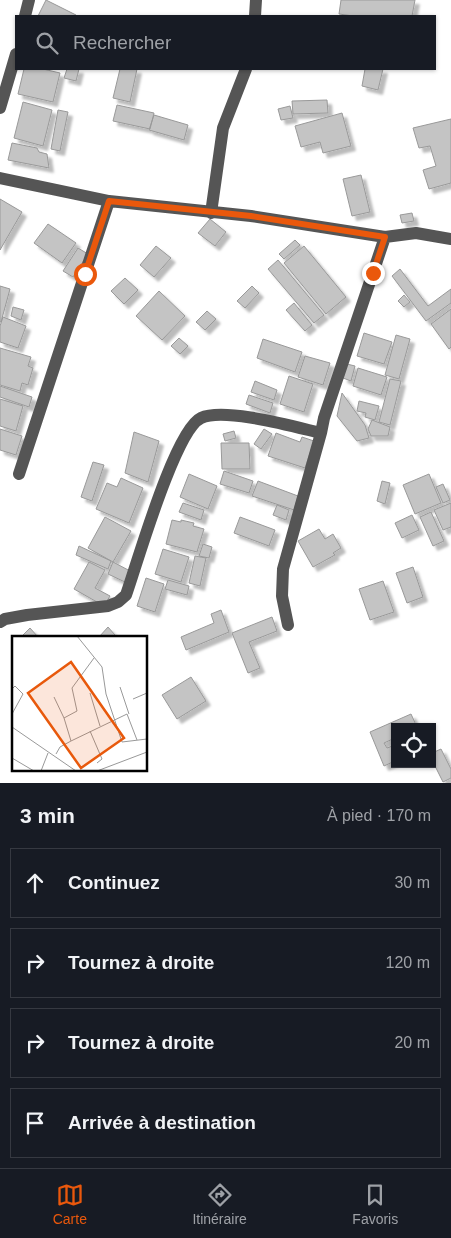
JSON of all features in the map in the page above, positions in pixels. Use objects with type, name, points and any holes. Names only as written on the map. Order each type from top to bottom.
[{"type":"street","points":[[25,15],[29,0]]},
{"type":"street","points":[[255,15],[256,0]]},
{"type":"street","points":[[0,108],[15,57]]},
{"type":"street","points":[[211,212],[224,128],[246,70]]},
{"type":"street","points":[[0,178],[109,201],[251,216],[385,237],[416,233],[451,240]]},
{"type":"street","points":[[19,474],[109,201]]},
{"type":"street","points":[[288,625],[282,596],[283,569],[327,409],[385,237]]},
{"type":"street","points":[[0,622],[27,615],[108,606],[126,596],[171,464],[188,432],[200,418],[214,414],[261,419],[321,433]]},
{"type":"building","points":[[46,0],[76,15],[38,15]]},
{"type":"building","points":[[341,0],[415,0],[412,15],[339,14]]},
{"type":"building","points":[[24,70],[47,70],[60,73],[53,102],[18,94]]},
{"type":"building","points":[[67,70],[79,70],[76,81],[64,78]]},
{"type":"building","points":[[120,70],[137,70],[130,102],[113,98]]},
{"type":"building","points":[[365,70],[383,70],[378,90],[362,86]]},
{"type":"building","points":[[327,100],[328,113],[293,114],[292,101]]},
{"type":"building","points":[[23,102],[52,110],[43,146],[14,138]]},
{"type":"building","points":[[117,105],[154,113],[150,129],[113,121]]},
{"type":"building","points":[[290,106],[293,118],[281,120],[278,109]]},
{"type":"building","points":[[58,110],[68,112],[60,151],[51,149]]},
{"type":"building","points":[[342,113],[351,146],[323,153],[320,142],[301,147],[295,126]]},
{"type":"building","points":[[154,115],[188,125],[184,140],[149,130]]},
{"type":"building","points":[[451,119],[451,183],[429,189],[423,170],[436,166],[430,146],[419,148],[413,128]]},
{"type":"building","points":[[12,143],[37,148],[39,152],[47,154],[49,168],[8,160]]},
{"type":"building","points":[[361,175],[370,212],[352,216],[343,179]]},
{"type":"building","points":[[0,199],[22,212],[0,250]]},
{"type":"building","points":[[412,213],[414,221],[402,223],[400,215]]},
{"type":"building","points":[[210,219],[226,232],[215,246],[198,233]]},
{"type":"building","points":[[48,224],[76,243],[62,263],[34,243]]},
{"type":"building","points":[[295,240],[300,245],[284,259],[279,254]]},
{"type":"building","points":[[156,246],[171,258],[154,277],[140,265]]},
{"type":"building","points":[[304,246],[346,297],[326,314],[284,263]]},
{"type":"building","points":[[78,248],[88,254],[73,277],[63,271]]},
{"type":"building","points":[[278,260],[324,315],[314,323],[268,269]]},
{"type":"building","points":[[400,269],[428,306],[451,289],[451,303],[426,321],[392,276]]},
{"type":"building","points":[[125,278],[138,290],[124,304],[111,291]]},
{"type":"building","points":[[0,286],[10,289],[1,322],[0,322]]},
{"type":"building","points":[[252,286],[259,293],[245,308],[237,301]]},
{"type":"building","points":[[159,291],[185,316],[162,340],[136,316]]},
{"type":"building","points":[[404,295],[410,302],[404,307],[398,301]]},
{"type":"building","points":[[294,303],[312,325],[305,331],[286,310]]},
{"type":"building","points":[[13,307],[24,310],[21,320],[11,316]]},
{"type":"building","points":[[451,309],[451,347],[449,349],[431,324]]},
{"type":"building","points":[[207,311],[216,319],[205,330],[196,322]]},
{"type":"building","points":[[3,317],[26,326],[18,348],[0,342],[0,326]]},
{"type":"building","points":[[364,333],[392,342],[384,364],[357,356]]},
{"type":"building","points":[[396,335],[410,339],[399,379],[385,375]]},
{"type":"building","points":[[179,338],[188,346],[180,354],[171,346]]},
{"type":"building","points":[[263,339],[302,352],[295,372],[257,358]]},
{"type":"building","points":[[0,348],[31,357],[28,366],[33,368],[28,385],[22,383],[20,391],[0,385]]},
{"type":"building","points":[[305,356],[330,363],[323,385],[298,377]]},
{"type":"building","points":[[347,364],[355,366],[351,381],[343,378]]},
{"type":"building","points":[[358,368],[387,377],[381,395],[353,386]]},
{"type":"building","points":[[289,376],[313,384],[304,412],[280,404]]},
{"type":"building","points":[[390,379],[401,381],[390,425],[379,422]]},
{"type":"building","points":[[255,381],[277,390],[274,400],[251,392]]},
{"type":"building","points":[[0,386],[32,397],[29,407],[0,397]]},
{"type":"building","points":[[342,393],[365,425],[369,438],[357,441],[337,416]]},
{"type":"building","points":[[249,395],[273,403],[270,413],[246,404]]},
{"type":"building","points":[[0,399],[23,406],[16,431],[0,426]]},
{"type":"building","points":[[359,401],[379,406],[375,420],[365,417],[366,413],[357,411]]},
{"type":"building","points":[[372,420],[390,427],[388,436],[371,436],[368,429]]},
{"type":"building","points":[[0,429],[22,436],[16,455],[0,450]]},
{"type":"building","points":[[264,429],[272,434],[261,449],[254,444]]},
{"type":"building","points":[[234,431],[236,438],[225,441],[223,434]]},
{"type":"building","points":[[134,432],[159,441],[148,482],[125,473]]},
{"type":"building","points":[[276,433],[300,442],[302,437],[314,441],[305,468],[268,456]]},
{"type":"building","points":[[221,443],[249,443],[250,469],[222,469]]},
{"type":"building","points":[[93,462],[104,465],[92,501],[81,497]]},
{"type":"building","points":[[224,471],[253,481],[249,493],[220,484]]},
{"type":"building","points":[[189,474],[217,486],[208,509],[180,497]]},
{"type":"building","points":[[429,474],[441,503],[415,514],[403,485]]},
{"type":"building","points":[[121,478],[143,488],[129,523],[96,509],[107,483],[117,487]]},
{"type":"building","points":[[258,481],[298,496],[294,510],[252,496]]},
{"type":"building","points":[[382,481],[390,483],[385,504],[377,501]]},
{"type":"building","points":[[443,484],[450,500],[443,503],[436,487]]},
{"type":"building","points":[[183,503],[204,510],[201,520],[179,512]]},
{"type":"building","points":[[451,503],[451,527],[443,530],[434,510]]},
{"type":"building","points":[[277,505],[289,510],[286,520],[273,515]]},
{"type":"building","points":[[431,512],[444,541],[433,546],[420,517]]},
{"type":"building","points":[[412,515],[419,530],[402,538],[395,523]]},
{"type":"building","points":[[105,517],[131,531],[113,562],[88,548]]},
{"type":"building","points":[[240,517],[275,530],[269,546],[234,533]]},
{"type":"building","points":[[172,520],[194,523],[193,526],[204,529],[197,552],[166,544]]},
{"type":"building","points":[[319,529],[325,539],[333,534],[341,548],[333,553],[335,555],[313,567],[298,541]]},
{"type":"building","points":[[203,544],[212,547],[209,558],[199,556]]},
{"type":"building","points":[[79,546],[111,561],[108,569],[76,555]]},
{"type":"building","points":[[163,549],[189,557],[181,582],[155,574]]},
{"type":"building","points":[[195,556],[206,558],[200,586],[189,583]]},
{"type":"building","points":[[89,562],[105,570],[95,588],[110,596],[104,606],[74,589]]},
{"type":"building","points":[[113,562],[132,572],[127,583],[108,574]]},
{"type":"building","points":[[413,567],[423,597],[407,603],[396,573]]},
{"type":"building","points":[[146,578],[164,584],[155,612],[137,606]]},
{"type":"building","points":[[168,580],[189,586],[187,595],[165,589]]},
{"type":"building","points":[[383,581],[394,612],[370,620],[359,589]]},
{"type":"building","points":[[221,610],[229,632],[186,650],[181,637],[214,623],[211,614]]},
{"type":"building","points":[[272,617],[277,631],[249,642],[260,668],[248,673],[232,633]]},
{"type":"building","points":[[108,627],[115,635],[114,636],[100,636]]},
{"type":"building","points":[[30,628],[37,636],[22,636]]},
{"type":"building","points":[[191,677],[206,701],[177,719],[162,695]]},
{"type":"building","points":[[411,714],[415,723],[391,723],[391,740],[384,743],[387,748],[391,746],[391,763],[384,766],[370,732]]},
{"type":"building","points":[[441,749],[451,769],[451,778],[443,782],[436,768],[436,751]]},
{"type":"route","points":[[85,274],[109,201],[251,216],[385,237],[373,273]]}]
